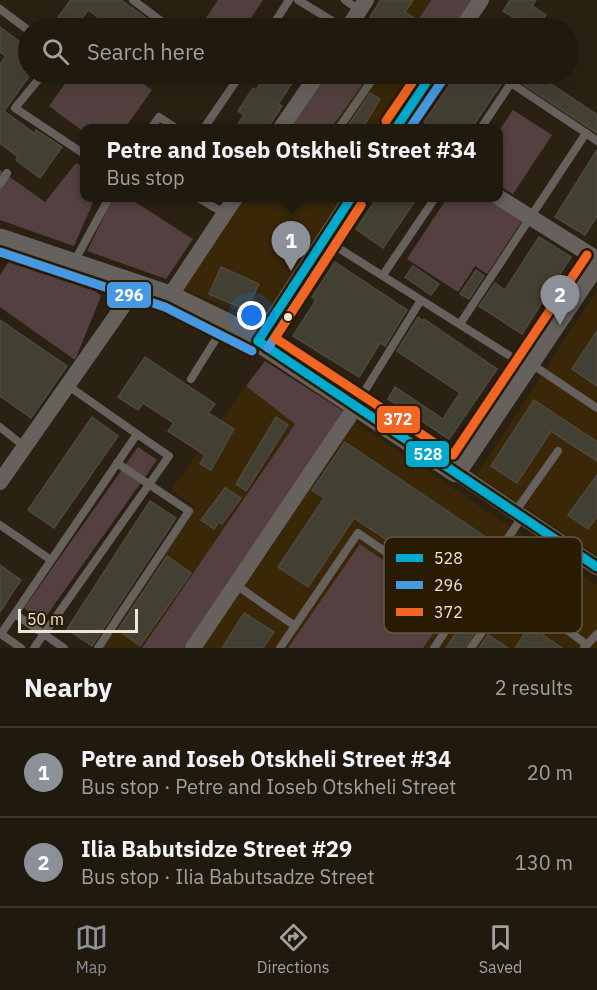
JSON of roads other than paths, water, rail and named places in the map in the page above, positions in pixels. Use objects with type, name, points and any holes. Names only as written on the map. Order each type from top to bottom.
[{"type":"street","points":[[469,18],[481,0]]},
{"type":"street","points":[[353,18],[363,5]]},
{"type":"street","points":[[284,124],[311,84]]},
{"type":"street","points":[[399,124],[424,84]]},
{"type":"street","points":[[456,472],[597,261],[503,200]]},
{"type":"street","points":[[170,296],[232,202]]},
{"type":"street","points":[[258,341],[348,202]]},
{"type":"street","points":[[0,240],[170,296],[226,323],[258,341],[552,537]]},
{"type":"street","points":[[0,482],[136,286]]},
{"type":"street","points":[[193,648],[356,406]]},
{"type":"street","points":[[582,557],[597,567]]},
{"type":"lane","points":[[133,0],[157,18]]},
{"type":"lane","points":[[277,18],[290,0]]},
{"type":"lane","points":[[298,0],[329,18]]},
{"type":"lane","points":[[345,0],[363,5]]},
{"type":"lane","points":[[0,9],[18,22]]},
{"type":"lane","points":[[35,84],[15,108],[80,151]]},
{"type":"lane","points":[[207,124],[234,84]]},
{"type":"lane","points":[[342,124],[369,84]]},
{"type":"lane","points":[[484,124],[510,84]]},
{"type":"lane","points":[[512,84],[597,141]]},
{"type":"lane","points":[[154,124],[159,117],[169,124]]},
{"type":"lane","points":[[460,324],[586,133]]},
{"type":"lane","points":[[0,184],[7,173]]},
{"type":"lane","points":[[72,265],[107,202]]},
{"type":"lane","points":[[205,202],[224,213]]},
{"type":"lane","points":[[383,275],[432,202]]},
{"type":"lane","points":[[324,238],[597,408]]},
{"type":"lane","points":[[356,406],[421,300]]},
{"type":"lane","points":[[190,379],[226,323]]},
{"type":"lane","points":[[34,648],[169,456],[68,386]]},
{"type":"lane","points":[[0,427],[25,447]]},
{"type":"lane","points":[[21,648],[1,634],[137,434]]},
{"type":"lane","points":[[505,537],[558,451]]},
{"type":"lane","points":[[98,648],[189,511],[117,463]]},
{"type":"lane","points":[[0,525],[51,560]]},
{"type":"lane","points":[[280,648],[358,533],[384,551]]},
{"type":"lane","points":[[236,585],[295,626]]},
{"type":"lane","points":[[15,614],[64,648]]},
{"type":"lane","points":[[434,648],[444,633]]},
{"type":"lane","points":[[471,648],[481,633]]},
{"type":"lane","points":[[569,633],[585,646],[597,634]]},
{"type":"place","name":"Petre and Ioseb Otskheli Street #34","points":[[291,271]]},
{"type":"place","name":"Ilia Babutsidze Street #29","points":[[560,325]]}]
